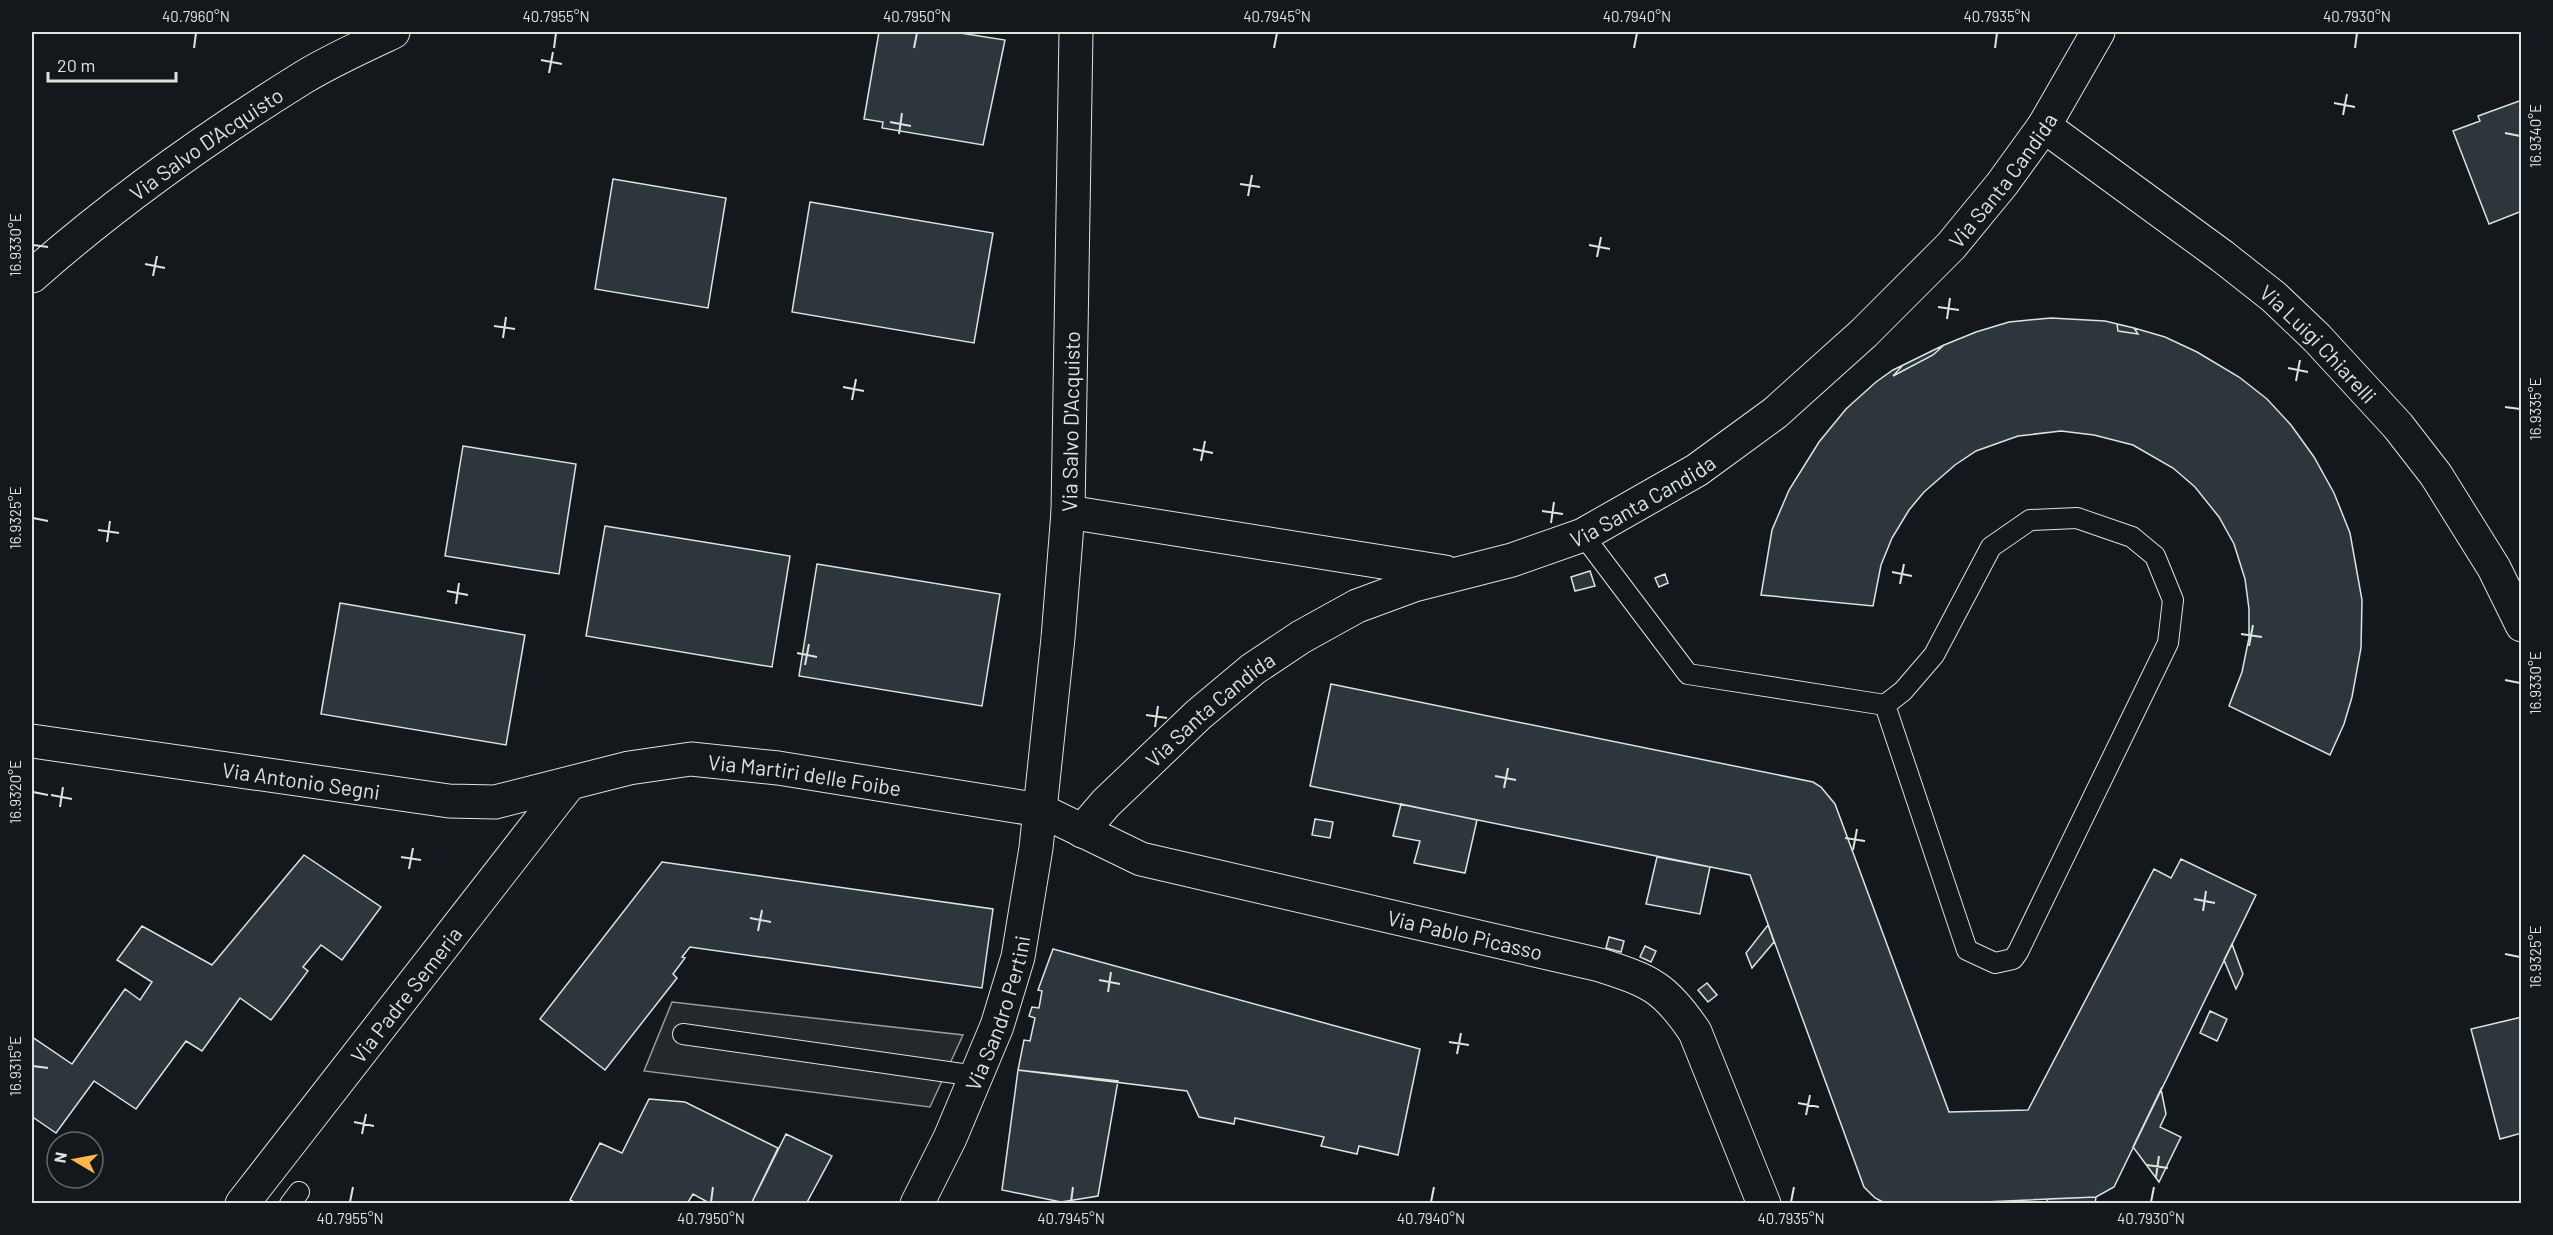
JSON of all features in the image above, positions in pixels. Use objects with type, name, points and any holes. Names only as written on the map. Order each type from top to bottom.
[{"type":"street","name":"Via Salvo D'Acquisto","points":[[32,276],[122,203],[210,139],[305,76],[393,32]]},
{"type":"street","name":"Via Salvo D'Acquisto","points":[[1040,810],[1068,512],[1076,32]]},
{"type":"street","name":"Via Santa Candida","points":[[1082,831],[1106,803],[1198,715],[1253,669],[1301,637],[1357,606],[1414,585],[1512,560],[1583,535],[1697,470],[1775,413],[1864,333],[1951,246],[2002,184],[2044,126],[2098,32]]},
{"type":"street","name":"Via Luigi Chiarelli","points":[[2044,126],[2222,256],[2274,297],[2317,338],[2398,426],[2436,475],[2494,568],[2522,625]]},
{"type":"street","points":[[1068,512],[1460,574]]},
{"type":"street","name":"Via Antonio Segni","points":[[32,741],[449,801],[495,802],[569,784]]},
{"type":"street","name":"Via Martiri delle Foibe","points":[[569,784],[629,768],[691,759],[778,768],[1040,810]]},
{"type":"street","name":"Via Padre Semeria","points":[[242,1203],[569,784]]},
{"type":"street","name":"Via Pablo Picasso","points":[[1040,810],[1141,859],[1600,965],[1636,977],[1659,988],[1695,1032],[1764,1203]]},
{"type":"street","name":"Via Sandro Pertini","points":[[917,1203],[950,1138],[997,1026],[1018,957],[1040,810]]},
{"type":"lane","points":[[1583,535],[1688,674],[1885,705],[1903,691],[1934,655],[1991,547],[2030,520],[2077,518],[2132,537],[2155,556],[2173,600],[2169,643],[2013,959],[1995,963],[1967,950],[1885,705]]},
{"type":"lane","points":[[683,1034],[976,1076]]},
{"type":"shaded area","points":[[672,1002],[963,1035],[930,1107],[644,1071]]},
{"type":"building","points":[[879,32],[954,32],[1005,40],[983,145],[882,128],[883,122],[864,119]]},
{"type":"building","points":[[2522,100],[2522,211],[2489,224],[2453,131],[2480,121],[2478,116]]},
{"type":"building","points":[[613,179],[726,198],[708,308],[595,289]]},
{"type":"building","points":[[810,202],[993,233],[974,343],[792,312]]},
{"type":"building","points":[[2051,318],[2105,321],[2165,337],[2197,352],[2239,377],[2267,399],[2291,425],[2314,457],[2334,493],[2350,533],[2362,600],[2361,648],[2352,697],[2344,724],[2330,755],[2229,706],[2242,672],[2249,638],[2249,609],[2245,579],[2234,544],[2219,517],[2195,487],[2173,468],[2133,445],[2094,435],[2061,431],[2018,436],[1976,451],[1955,465],[1924,492],[1909,510],[1892,538],[1881,565],[1873,606],[1761,595],[1772,530],[1789,490],[1819,442],[1846,409],[1893,370],[1944,345],[2009,322]]},
{"type":"building","points":[[2117,324],[2134,328],[2138,334],[2118,331]]},
{"type":"building","points":[[1944,345],[1933,355],[1893,376],[1903,365]]},
{"type":"building","points":[[463,446],[576,464],[559,574],[445,556]]},
{"type":"building","points":[[605,526],[790,556],[772,667],[586,636]]},
{"type":"building","points":[[817,564],[1000,594],[982,706],[799,676]]},
{"type":"building","points":[[1590,571],[1595,586],[1575,591],[1571,577]]},
{"type":"building","points":[[1665,574],[1668,583],[1659,587],[1655,578]]},
{"type":"building","points":[[340,603],[525,635],[506,745],[321,714]]},
{"type":"building","points":[[1331,684],[1813,782],[1821,787],[1835,804],[1949,1112],[2028,1110],[2154,869],[2171,878],[2181,859],[2256,895],[2114,1187],[2096,1197],[1940,1204],[1885,1203],[1875,1198],[1864,1187],[1750,875],[1310,786]]},
{"type":"building","points":[[1401,804],[1477,820],[1465,873],[1414,863],[1420,841],[1393,836]]},
{"type":"building","points":[[1315,819],[1333,822],[1330,838],[1312,835]]},
{"type":"building","points":[[304,855],[381,907],[342,960],[321,945],[303,967],[308,971],[271,1020],[240,998],[202,1051],[186,1041],[136,1109],[94,1081],[58,1130],[52,1130],[34,1118],[32,1122],[32,1037],[72,1064],[125,989],[140,1000],[152,982],[117,960],[142,926],[212,965]]},
{"type":"building","points":[[1657,857],[1710,867],[1700,914],[1646,904]]},
{"type":"building","points":[[662,862],[993,909],[982,988],[690,947],[673,974],[677,978],[605,1070],[540,1019]]},
{"type":"building","points":[[1768,925],[1774,942],[1752,968],[1746,953]]},
{"type":"building","points":[[1609,937],[1624,941],[1621,952],[1606,948]]},
{"type":"building","points":[[2232,944],[2243,974],[2236,989],[2224,960]]},
{"type":"building","points":[[1645,946],[1656,951],[1651,962],[1640,957]]},
{"type":"building","points":[[1053,949],[1420,1049],[1398,1155],[1359,1146],[1357,1154],[1321,1146],[1324,1137],[1235,1118],[1234,1124],[1199,1117],[1187,1091],[1018,1070],[1024,1040],[1030,1041],[1035,1018],[1029,1016],[1032,1007],[1039,1008],[1042,991],[1038,990]]},
{"type":"building","points":[[1707,983],[1717,995],[1708,1002],[1698,990]]},
{"type":"building","points":[[2210,1011],[2227,1019],[2217,1041],[2200,1033]]},
{"type":"building","points":[[2522,1017],[2522,1133],[2500,1139],[2471,1029]]},
{"type":"building","points":[[1018,1070],[1118,1081],[1098,1196],[1061,1202],[1002,1190]]},
{"type":"building","points":[[2161,1089],[2166,1114],[2160,1127],[2181,1137],[2159,1182],[2133,1147]]},
{"type":"building","points":[[649,1099],[685,1102],[778,1148],[751,1204],[711,1204],[693,1194],[687,1204],[578,1204],[570,1200],[600,1143],[622,1153]]},
{"type":"building","points":[[786,1134],[832,1156],[806,1204],[751,1204]]},
{"type":"building","points":[[2096,1197],[2095,1204],[2047,1204],[2047,1199]]}]
